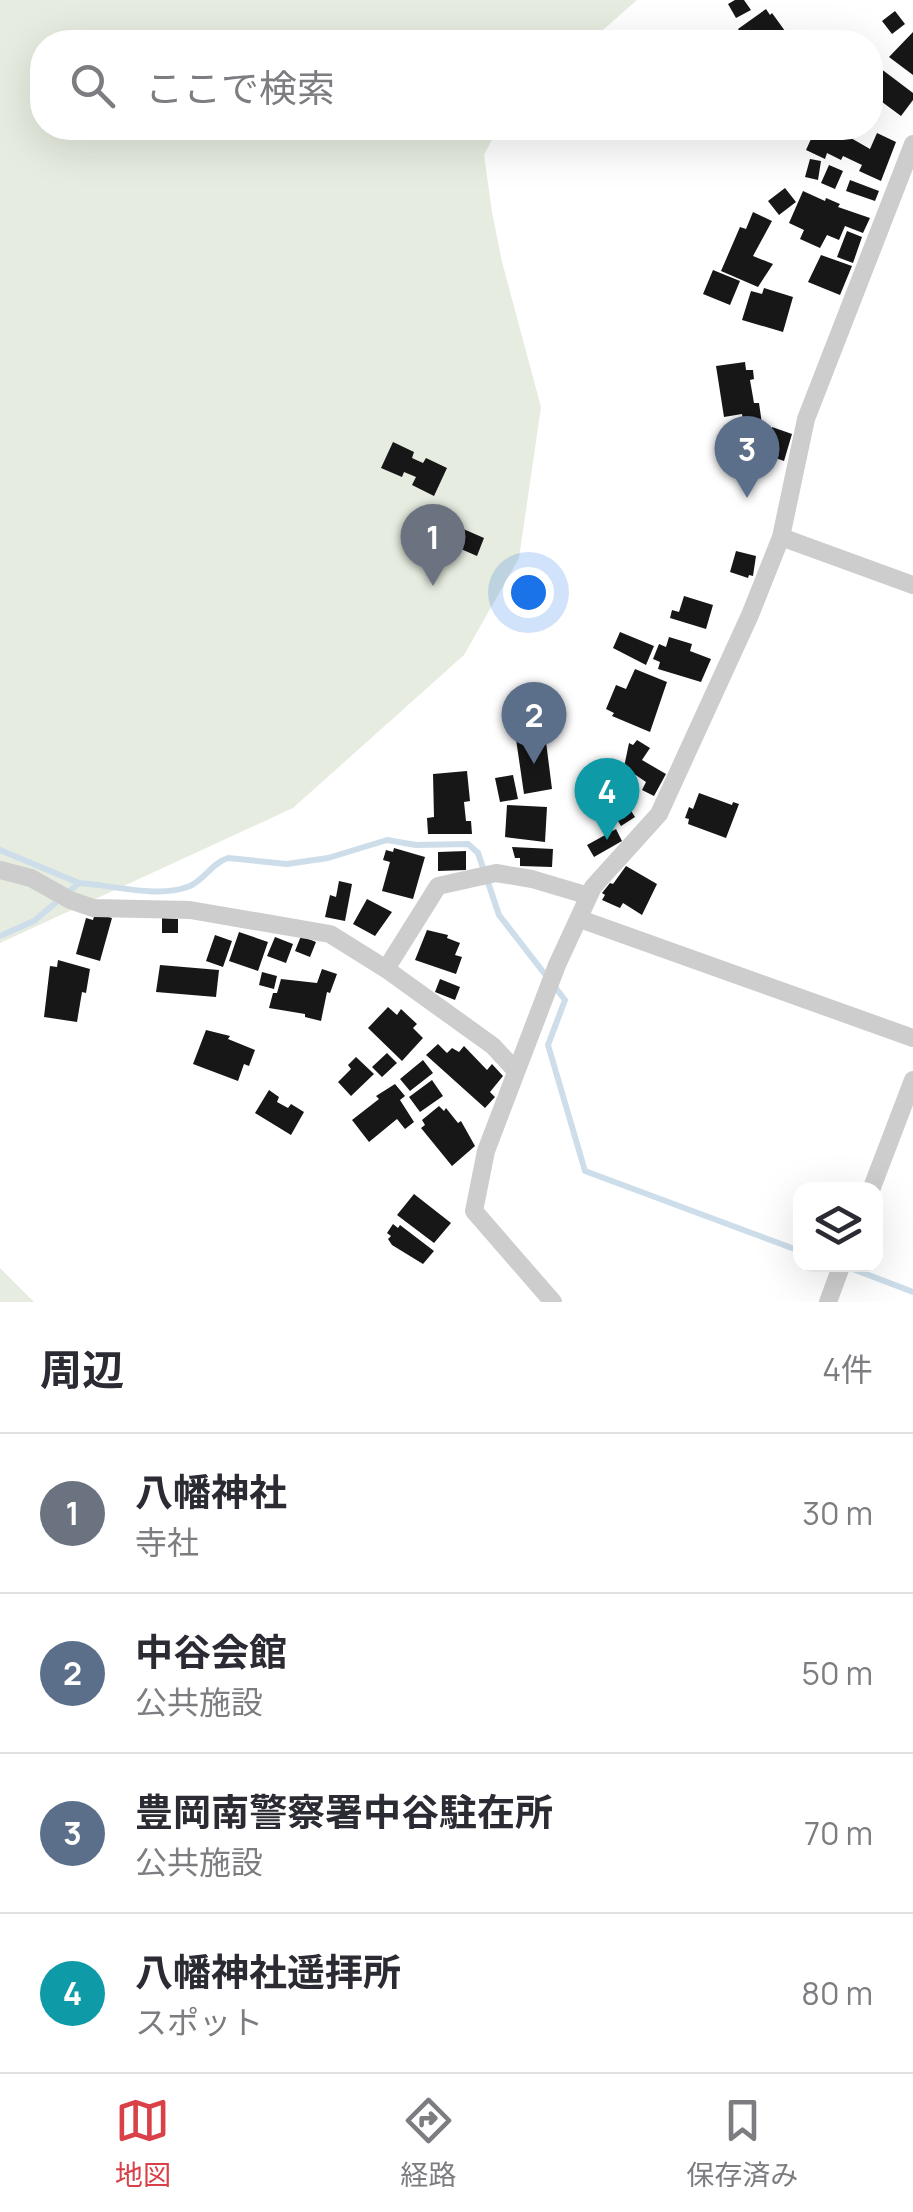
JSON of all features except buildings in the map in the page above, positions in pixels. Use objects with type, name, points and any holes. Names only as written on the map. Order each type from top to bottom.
[{"type":"street","points":[[553,1302],[474,1211],[486,1150],[556,965],[589,896],[610,865],[647,831],[659,814],[750,614],[781,537],[806,418],[913,146]]},
{"type":"street","points":[[781,537],[913,585]]},
{"type":"street","points":[[0,870],[31,878],[70,900],[94,908],[190,910],[330,934],[386,968],[492,1046],[516,1071]]},
{"type":"street","points":[[386,968],[438,886],[496,873],[589,896]]},
{"type":"street","points":[[580,918],[913,1038]]},
{"type":"street","points":[[874,1182],[913,1080]]},
{"type":"street","points":[[828,1302],[839,1272]]},
{"type":"shaded area","points":[[0,0],[637,0],[603,30],[30,30],[30,140],[492,140],[484,155],[492,212],[541,407],[519,558],[464,655],[293,808],[0,943]]},
{"type":"shaded area","points":[[0,1268],[34,1302],[0,1302]]},
{"type":"waterway","points":[[0,936],[34,921],[79,883],[178,890],[190,886],[228,858],[287,864],[328,858],[387,840],[416,845],[468,844],[478,853],[499,915],[565,1000],[548,1045],[585,1171],[793,1248]]},
{"type":"waterway","points":[[0,850],[79,883]]},
{"type":"waterway","points":[[861,1272],[913,1292]]},
{"type":"place","name":"豊岡南警察署中谷駐在所","points":[[747,498]]},
{"type":"place","name":"八幡神社","points":[[433,586]]},
{"type":"place","name":"中谷会館","points":[[534,764]]},
{"type":"place","name":"八幡神社遥拝所","points":[[607,840]]}]
